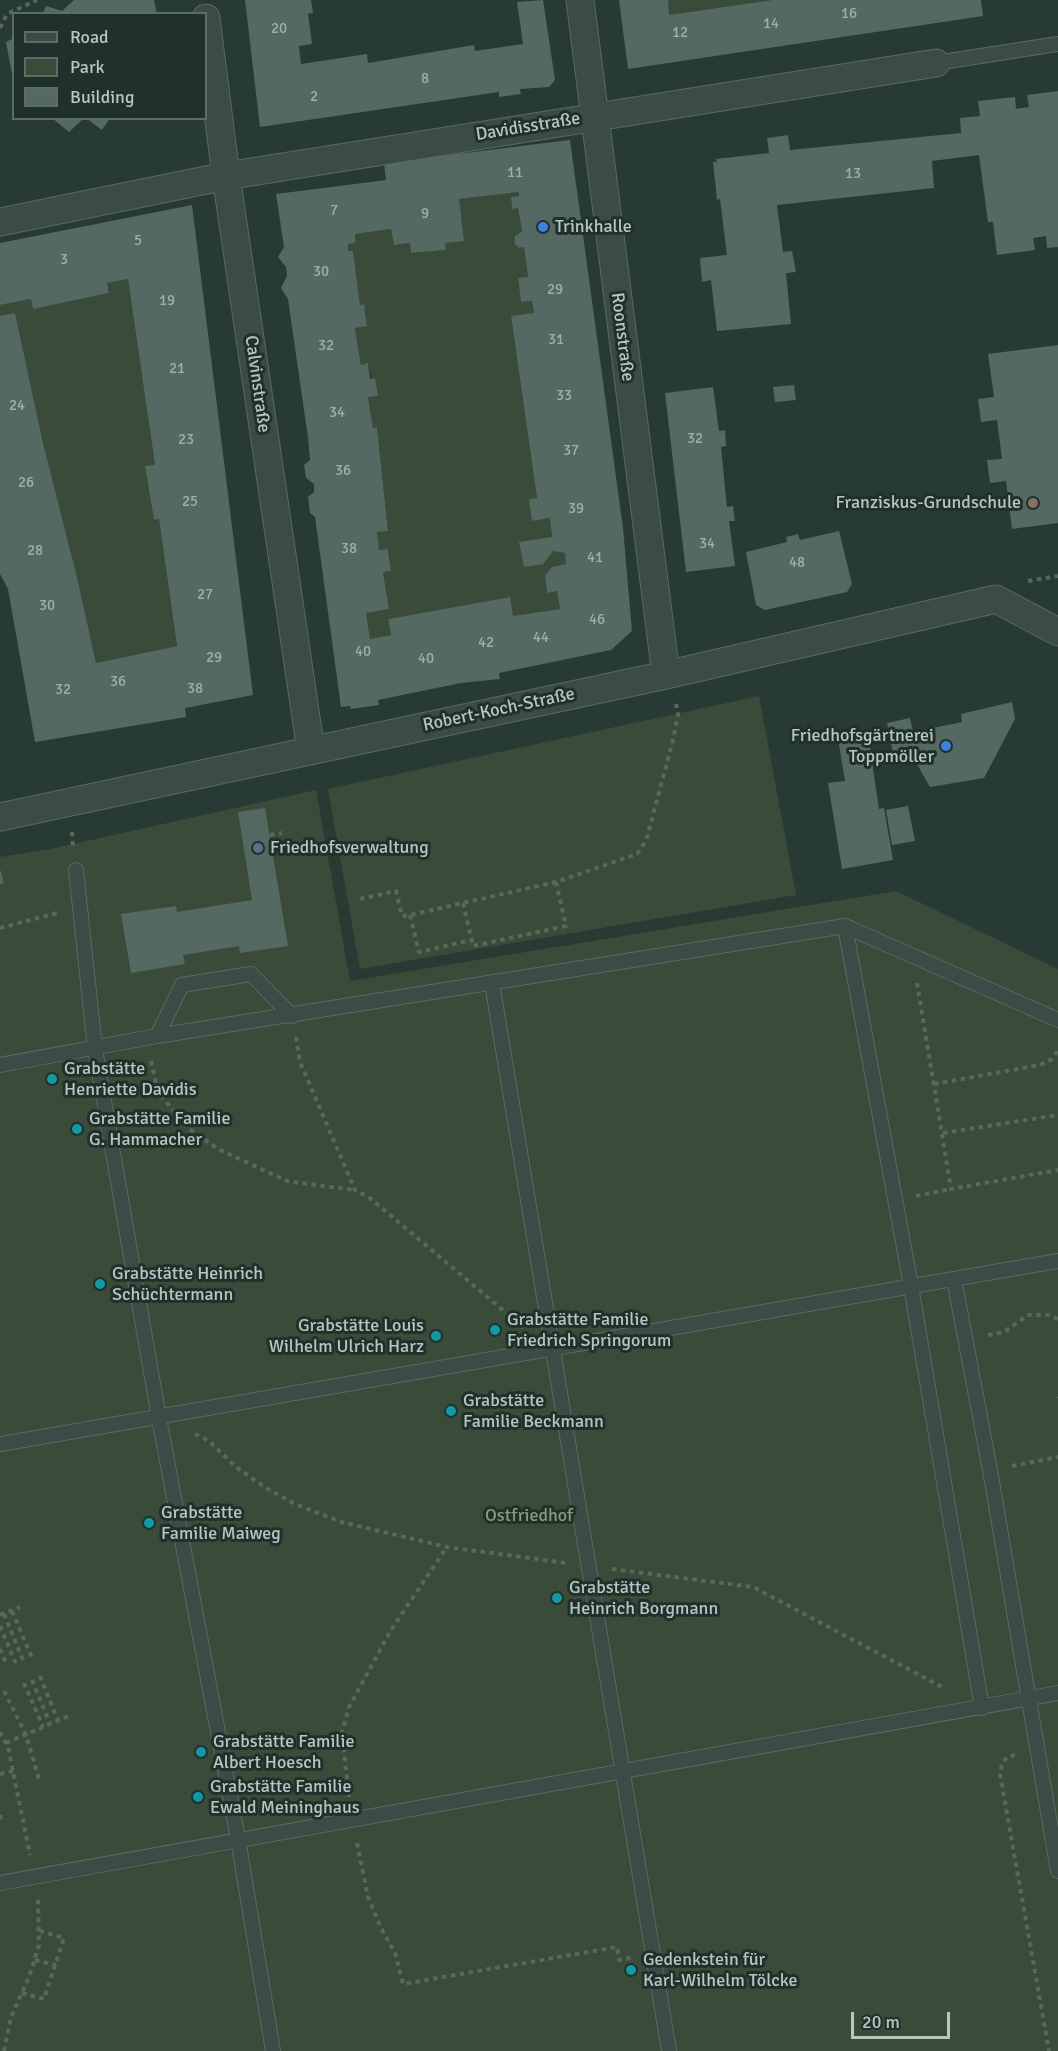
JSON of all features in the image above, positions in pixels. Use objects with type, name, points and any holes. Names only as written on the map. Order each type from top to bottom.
[{"type":"street","name":"Roonstraße","points":[[580,0],[666,675]]},
{"type":"street","name":"Calvinstraße","points":[[207,31],[226,176],[311,750]]},
{"type":"street","name":"Davidisstraße","points":[[0,222],[226,176],[936,63]]},
{"type":"street","name":"Robert-Koch-Straße","points":[[1,812],[311,750],[666,675],[996,599],[1058,632]]},
{"type":"lane","name":"Davidisstraße","points":[[936,63],[1058,44]]},
{"type":"lane","points":[[76,870],[95,1049],[159,1418],[238,1839],[273,2051]]},
{"type":"lane","points":[[0,1065],[157,1036],[845,926],[912,953],[1058,1020]]},
{"type":"lane","points":[[845,926],[911,1286],[982,1708]]},
{"type":"lane","points":[[157,1036],[182,985],[251,974],[292,1016]]},
{"type":"lane","points":[[492,983],[669,2051]]},
{"type":"lane","points":[[0,1444],[159,1418],[553,1346],[1058,1261]]},
{"type":"lane","points":[[954,1279],[990,1470],[1058,1871]]},
{"type":"lane","points":[[0,1884],[238,1839],[1058,1693]]},
{"type":"path","points":[[0,28],[7,14],[37,0]]},
{"type":"path","points":[[360,899],[396,891],[402,916],[410,915],[556,882],[585,870],[619,862],[637,854],[646,841],[678,715]]},
{"type":"path","points":[[270,836],[282,833]]},
{"type":"path","points":[[463,903],[473,946],[566,926],[556,882]]},
{"type":"path","points":[[0,928],[80,909]]},
{"type":"path","points":[[410,915],[420,952],[472,940]]},
{"type":"path","points":[[912,953],[951,1189]]},
{"type":"path","points":[[292,1016],[300,1062],[355,1190]]},
{"type":"path","points":[[934,1084],[1040,1065],[1052,1059],[1058,1050]]},
{"type":"path","points":[[150,1056],[158,1092],[188,1128],[218,1149],[287,1181],[355,1190],[370,1198],[529,1332],[553,1346]]},
{"type":"path","points":[[943,1134],[1058,1114]]},
{"type":"path","points":[[895,1200],[1058,1170]]},
{"type":"path","points":[[966,1338],[1004,1332],[1028,1315],[1048,1315],[1058,1318]]},
{"type":"path","points":[[159,1418],[209,1441],[236,1467],[294,1503],[342,1522],[447,1547],[753,1587],[982,1708]]},
{"type":"path","points":[[990,1470],[1058,1457]]},
{"type":"path","points":[[447,1547],[391,1630],[349,1707],[342,1732],[353,1820],[368,1897],[395,1953],[403,1984],[617,1947],[619,1960],[653,1954]]},
{"type":"path","points":[[20,1607],[2,1614],[23,1660]]},
{"type":"path","points":[[12,1611],[32,1658]]},
{"type":"path","points":[[0,1626],[16,1664]]},
{"type":"path","points":[[0,1649],[7,1666]]},
{"type":"path","points":[[40,1676],[58,1721]]},
{"type":"path","points":[[32,1680],[50,1724]]},
{"type":"path","points":[[24,1683],[43,1727]]},
{"type":"path","points":[[4,1691],[26,1735],[40,1784]]},
{"type":"path","points":[[6,1743],[69,1716]]},
{"type":"path","points":[[1037,1751],[1007,1757],[1002,1764],[1000,1774],[1049,2051]]},
{"type":"path","points":[[0,1774],[14,1771]]},
{"type":"path","points":[[0,1815],[1,1821]]},
{"type":"path","points":[[22,1993],[45,2000],[64,1938],[40,1931]]},
{"type":"path","points":[[35,1960],[56,1965]]},
{"type":"green space","points":[[668,0],[772,0],[669,15]]},
{"type":"green space","points":[[519,192],[519,196],[511,197],[512,209],[518,208],[522,231],[515,236],[515,244],[519,248],[524,247],[528,277],[518,279],[521,302],[532,301],[534,313],[511,317],[537,498],[529,499],[533,521],[550,518],[553,551],[565,553],[566,564],[552,567],[545,575],[547,593],[557,591],[560,609],[513,616],[509,597],[388,619],[391,635],[370,639],[366,613],[389,609],[383,572],[391,571],[389,549],[379,550],[377,532],[388,530],[377,427],[373,428],[368,397],[377,396],[368,364],[361,365],[355,328],[367,325],[364,305],[360,305],[353,251],[348,251],[348,244],[355,242],[355,234],[391,229],[394,245],[410,243],[411,253],[445,250],[445,243],[459,199]]},
{"type":"green space","points":[[128,279],[155,465],[145,467],[154,520],[159,519],[177,646],[96,663],[43,443],[15,314],[0,316],[0,305],[31,299],[33,309],[109,293],[107,283]]},
{"type":"green space","points":[[759,696],[796,895],[360,969],[328,789]]},
{"type":"green space","name":"Ostfriedhof","points":[[316,790],[350,981],[896,891],[1058,969],[1058,2051],[0,2051],[0,857],[51,849]]},
{"type":"building","points":[[74,0],[154,0],[157,12],[44,12],[46,6],[62,11]]},
{"type":"building","points":[[245,0],[311,0],[313,13],[308,14],[312,44],[299,46],[301,64],[367,54],[368,63],[474,45],[475,51],[523,44],[517,2],[543,0],[555,80],[549,87],[520,89],[521,94],[499,97],[499,92],[260,127]]},
{"type":"building","points":[[619,0],[668,0],[669,15],[772,0],[981,0],[983,16],[628,69]]},
{"type":"building","points":[[12,39],[12,74],[6,42]]},
{"type":"building","points":[[1058,91],[1058,247],[1047,248],[1046,236],[1033,238],[1035,250],[997,255],[993,222],[988,222],[979,155],[932,161],[934,188],[777,205],[783,252],[792,251],[796,272],[786,273],[791,324],[717,331],[711,280],[702,282],[700,258],[727,255],[720,199],[717,200],[713,162],[717,162],[716,159],[769,153],[767,138],[788,135],[790,150],[961,133],[960,118],[980,116],[978,101],[1015,97],[1016,109],[1029,107],[1027,95]]},
{"type":"building","points":[[54,120],[82,120],[69,132]]},
{"type":"building","points":[[89,120],[109,120],[102,130]]},
{"type":"building","points":[[570,140],[623,528],[632,631],[611,650],[499,673],[500,679],[461,683],[378,700],[379,705],[351,709],[350,706],[341,707],[315,517],[310,513],[308,497],[314,492],[314,484],[306,478],[304,465],[310,460],[308,438],[288,299],[281,288],[287,276],[286,267],[278,257],[284,247],[276,194],[386,180],[384,163]],"holes":[[[519,192],[519,196],[511,197],[512,209],[518,208],[522,231],[515,236],[515,244],[519,248],[524,247],[528,277],[518,278],[521,302],[532,301],[534,313],[511,316],[537,498],[529,499],[532,521],[550,518],[552,537],[519,542],[524,567],[543,564],[553,551],[565,553],[566,564],[552,567],[545,575],[547,593],[557,591],[560,609],[513,616],[510,597],[388,619],[391,635],[370,639],[366,613],[389,609],[383,572],[391,571],[388,549],[379,550],[377,532],[388,531],[377,427],[373,428],[368,397],[378,396],[375,378],[370,379],[368,363],[361,365],[355,328],[367,326],[364,304],[360,305],[353,251],[348,251],[348,244],[355,243],[355,234],[391,229],[394,245],[410,243],[411,253],[446,250],[445,243],[464,241],[459,199]]]},
{"type":"building","points":[[192,205],[253,695],[185,708],[186,717],[35,742],[8,589],[0,574],[0,316],[15,313],[43,443],[96,663],[177,646],[159,519],[154,520],[145,466],[155,465],[128,279],[107,283],[109,293],[33,309],[31,299],[0,305],[0,243]]},
{"type":"building","points":[[1058,345],[1058,523],[1012,529],[1006,481],[990,483],[987,460],[1002,459],[997,420],[981,422],[978,399],[994,397],[988,354]]},
{"type":"building","points":[[794,385],[796,400],[775,402],[773,387]]},
{"type":"building","points":[[713,387],[719,431],[725,430],[726,446],[721,447],[727,507],[733,506],[735,521],[729,521],[735,566],[686,572],[665,393]]},
{"type":"building","points":[[839,531],[852,584],[847,592],[765,610],[756,605],[746,552],[787,542],[786,537],[798,534],[800,540]]},
{"type":"building","name":"Friedhofsgärtnerei Toppmöller","points":[[1012,702],[1015,719],[984,778],[930,787],[914,759],[895,763],[887,723],[910,718],[913,732],[962,722],[961,714]]},
{"type":"building","points":[[868,735],[879,809],[884,808],[893,860],[842,869],[828,783],[845,781],[838,739]]},
{"type":"building","points":[[908,806],[915,841],[892,845],[886,810]]},
{"type":"building","points":[[265,808],[288,946],[240,953],[239,946],[183,955],[185,964],[131,973],[121,914],[176,906],[177,912],[252,900],[238,812]]},
{"type":"building","points":[[0,869],[4,883],[0,884]]},
{"type":"place","name":"Trinkhalle","points":[[543,227]]},
{"type":"place","name":"Franziskus-Grundschule","points":[[1033,503]]},
{"type":"place","name":"Friedhofsgärtnerei Toppmöller","points":[[946,746]]},
{"type":"place","name":"Friedhofsverwaltung","points":[[258,848]]},
{"type":"place","name":"Grabstätte Henriette Davidis","points":[[52,1079]]},
{"type":"place","name":"Grabstätte Familie G. Hammacher","points":[[77,1129]]},
{"type":"place","name":"Grabstätte Heinrich Schüchtermann","points":[[100,1284]]},
{"type":"place","name":"Grabstätte Familie Friedrich Springorum","points":[[495,1330]]},
{"type":"place","name":"Grabstätte Louis Wilhelm Ulrich Harz","points":[[436,1336]]},
{"type":"place","name":"Grabstätte Familie Beckmann","points":[[451,1411]]},
{"type":"place","name":"Grabstätte Familie Maiweg","points":[[149,1523]]},
{"type":"place","name":"Grabstätte Heinrich Borgmann","points":[[557,1598]]},
{"type":"place","name":"Grabstätte Familie Albert Hoesch","points":[[201,1752]]},
{"type":"place","name":"Grabstätte Familie Ewald Meininghaus","points":[[198,1797]]},
{"type":"place","name":"Gedenkstein für Karl-Wilhelm Tölcke","points":[[631,1970]]}]
